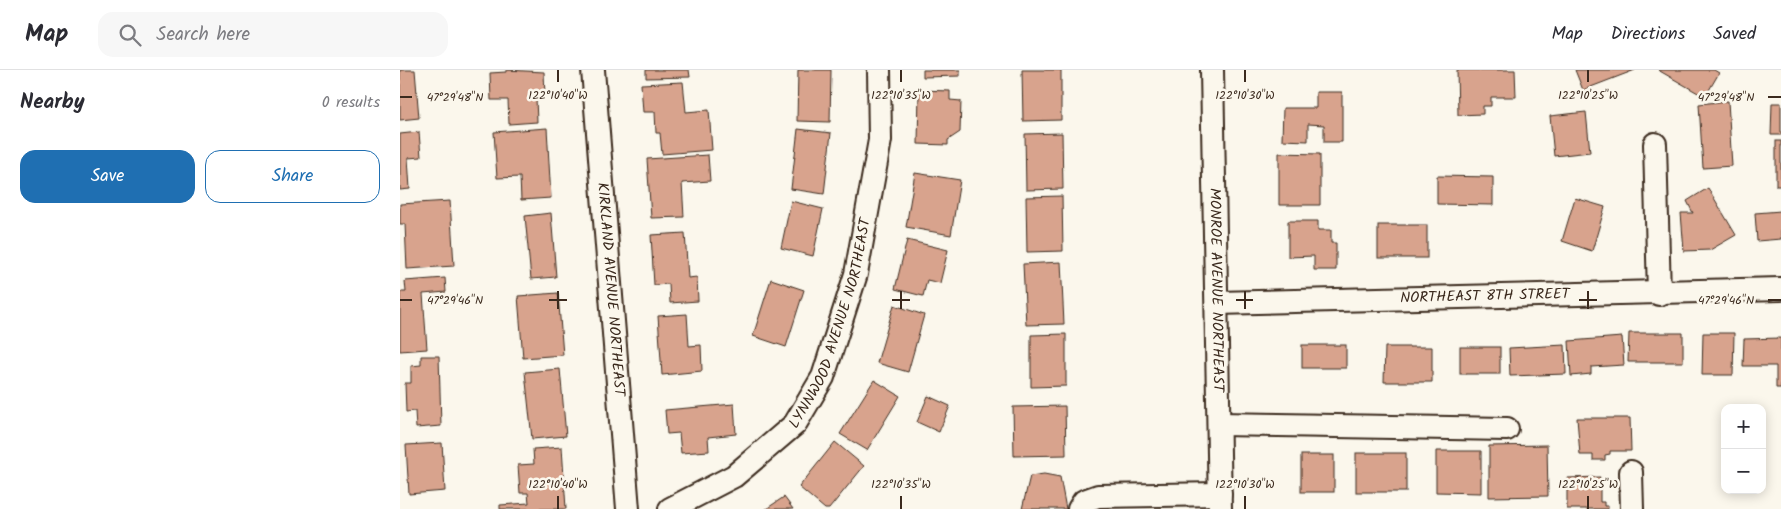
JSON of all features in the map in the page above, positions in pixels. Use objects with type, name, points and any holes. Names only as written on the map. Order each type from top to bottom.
[{"type":"street","name":"KIRKLAND AVENUE NORTHEAST","points":[[593,70],[628,509]]},
{"type":"street","name":"LYNNWOOD AVENUE NORTHEAST","points":[[670,509],[734,476],[795,424],[823,377],[856,274],[880,140],[879,70]]},
{"type":"street","name":"MONROE AVENUE NORTHEAST","points":[[1212,70],[1220,501]]},
{"type":"street","points":[[1655,144],[1659,294]]},
{"type":"street","name":"NORTHEAST 8TH STREET","points":[[1217,303],[1659,294],[1781,289]]},
{"type":"street","points":[[1219,424],[1508,429]]},
{"type":"street","points":[[1631,472],[1632,509]]},
{"type":"street","points":[[1079,509],[1084,501],[1098,496],[1176,502],[1220,501]]},
{"type":"building","points":[[400,70],[415,70],[419,118],[400,120]]},
{"type":"building","points":[[506,70],[544,72],[545,97],[536,98],[537,122],[509,124],[508,100],[491,100],[490,73],[506,72]]},
{"type":"building","points":[[646,70],[689,70],[690,77],[646,78]]},
{"type":"building","points":[[798,70],[831,70],[830,122],[797,121]]},
{"type":"building","points":[[923,70],[960,70],[960,76],[923,77]]},
{"type":"building","points":[[1022,70],[1061,70],[1061,120],[1023,121]]},
{"type":"building","points":[[1457,70],[1515,70],[1516,97],[1491,97],[1491,106],[1483,106],[1483,114],[1458,115]]},
{"type":"building","points":[[1575,70],[1635,70],[1583,90]]},
{"type":"building","points":[[1658,70],[1714,70],[1719,73],[1705,97]]},
{"type":"building","points":[[683,82],[686,112],[709,110],[712,150],[662,154],[660,133],[656,133],[655,112],[643,112],[641,84]]},
{"type":"building","points":[[919,90],[950,91],[950,100],[961,101],[960,132],[948,140],[948,145],[918,144]]},
{"type":"building","points":[[1316,92],[1342,92],[1342,142],[1324,142],[1324,125],[1308,124],[1308,141],[1282,140],[1283,108],[1316,108]]},
{"type":"building","points":[[1728,101],[1732,166],[1703,168],[1699,104]]},
{"type":"building","points":[[1772,103],[1781,103],[1781,135],[1771,135]]},
{"type":"building","points":[[1586,112],[1590,152],[1554,156],[1550,116]]},
{"type":"building","points":[[547,128],[551,198],[521,200],[520,177],[497,178],[494,132]]},
{"type":"building","points":[[798,129],[831,133],[824,194],[791,189]]},
{"type":"building","points":[[419,132],[421,157],[408,158],[410,189],[400,190],[400,134]]},
{"type":"building","points":[[1062,133],[1063,189],[1026,190],[1025,134]]},
{"type":"building","points":[[1776,141],[1781,141],[1781,186],[1776,186]]},
{"type":"building","points":[[1279,153],[1320,154],[1320,205],[1279,205]]},
{"type":"building","points":[[708,155],[710,181],[682,183],[684,217],[651,218],[647,159]]},
{"type":"building","points":[[915,173],[960,180],[951,235],[906,227]]},
{"type":"building","points":[[1437,176],[1493,177],[1493,205],[1437,204]]},
{"type":"building","points":[[1708,188],[1736,235],[1710,250],[1684,251],[1681,213],[1693,213],[1687,201]]},
{"type":"building","points":[[1062,196],[1063,251],[1027,252],[1026,197]]},
{"type":"building","points":[[1575,198],[1605,207],[1592,251],[1562,241]]},
{"type":"building","points":[[450,201],[454,266],[407,269],[405,224],[400,224],[400,204]]},
{"type":"building","points":[[791,201],[823,209],[813,256],[781,248]]},
{"type":"building","points":[[1781,211],[1781,239],[1757,241],[1755,213]]},
{"type":"building","points":[[551,213],[556,277],[531,279],[525,216]]},
{"type":"building","points":[[1288,221],[1318,221],[1318,230],[1331,230],[1331,243],[1336,243],[1336,270],[1314,270],[1314,256],[1288,257]]},
{"type":"building","points":[[1378,225],[1427,225],[1427,258],[1378,258]]},
{"type":"building","points":[[685,233],[688,278],[697,277],[698,301],[670,303],[669,284],[654,285],[651,235]]},
{"type":"building","points":[[907,240],[948,250],[940,283],[927,280],[923,296],[895,289]]},
{"type":"building","points":[[1061,262],[1064,324],[1026,325],[1023,264]]},
{"type":"building","points":[[445,278],[446,292],[423,294],[427,349],[400,351],[400,292],[406,292],[405,281]]},
{"type":"building","points":[[771,279],[804,290],[786,347],[753,336]]},
{"type":"building","points":[[558,293],[563,355],[523,358],[518,296]]},
{"type":"building","points":[[894,305],[924,315],[908,372],[877,363]]},
{"type":"building","points":[[687,314],[689,346],[701,345],[702,371],[662,375],[658,316]]},
{"type":"building","points":[[1629,333],[1683,333],[1683,362],[1628,362]]},
{"type":"building","points":[[1703,333],[1734,333],[1733,375],[1702,375]]},
{"type":"building","points":[[1066,334],[1066,386],[1031,387],[1031,335]]},
{"type":"building","points":[[1622,337],[1624,365],[1591,367],[1591,374],[1571,376],[1569,341]]},
{"type":"building","points":[[1781,338],[1781,388],[1776,388],[1776,366],[1743,366],[1744,339]]},
{"type":"building","points":[[1302,345],[1346,345],[1346,368],[1302,368]]},
{"type":"building","points":[[1565,345],[1566,374],[1510,376],[1509,348]]},
{"type":"building","points":[[1385,347],[1432,347],[1432,382],[1384,382]]},
{"type":"building","points":[[1460,347],[1500,347],[1500,374],[1460,374]]},
{"type":"building","points":[[421,356],[439,356],[441,426],[416,428],[415,411],[406,412],[405,383],[411,383],[411,366],[421,365]]},
{"type":"building","points":[[560,369],[566,436],[532,439],[525,372]]},
{"type":"building","points":[[874,380],[900,396],[867,450],[840,434]]},
{"type":"building","points":[[928,396],[950,406],[939,432],[917,422]]},
{"type":"building","points":[[734,404],[736,434],[708,437],[709,451],[681,453],[679,433],[667,434],[665,410]]},
{"type":"building","points":[[1065,406],[1066,455],[1014,456],[1013,407]]},
{"type":"building","points":[[1577,418],[1630,418],[1631,451],[1610,451],[1610,454],[1605,455],[1605,460],[1593,460],[1593,455],[1580,455]]},
{"type":"building","points":[[835,442],[864,466],[829,509],[825,509],[799,487]]},
{"type":"building","points":[[442,443],[445,491],[409,494],[406,445]]},
{"type":"building","points":[[1547,445],[1548,496],[1489,497],[1489,446]]},
{"type":"building","points":[[562,447],[566,509],[500,509],[500,505],[529,503],[528,493],[520,493],[518,465],[534,464],[533,449]]},
{"type":"building","points":[[1436,451],[1481,451],[1481,493],[1436,492]]},
{"type":"building","points":[[1356,453],[1406,453],[1406,492],[1356,492]]},
{"type":"building","points":[[1301,455],[1334,455],[1334,492],[1301,492]]},
{"type":"building","points":[[1044,474],[1060,477],[1066,509],[1022,509],[1030,476]]},
{"type":"building","points":[[1600,477],[1600,502],[1604,502],[1604,506],[1608,506],[1608,509],[1567,509],[1567,478]]},
{"type":"building","points":[[784,497],[793,509],[766,509]]}]
